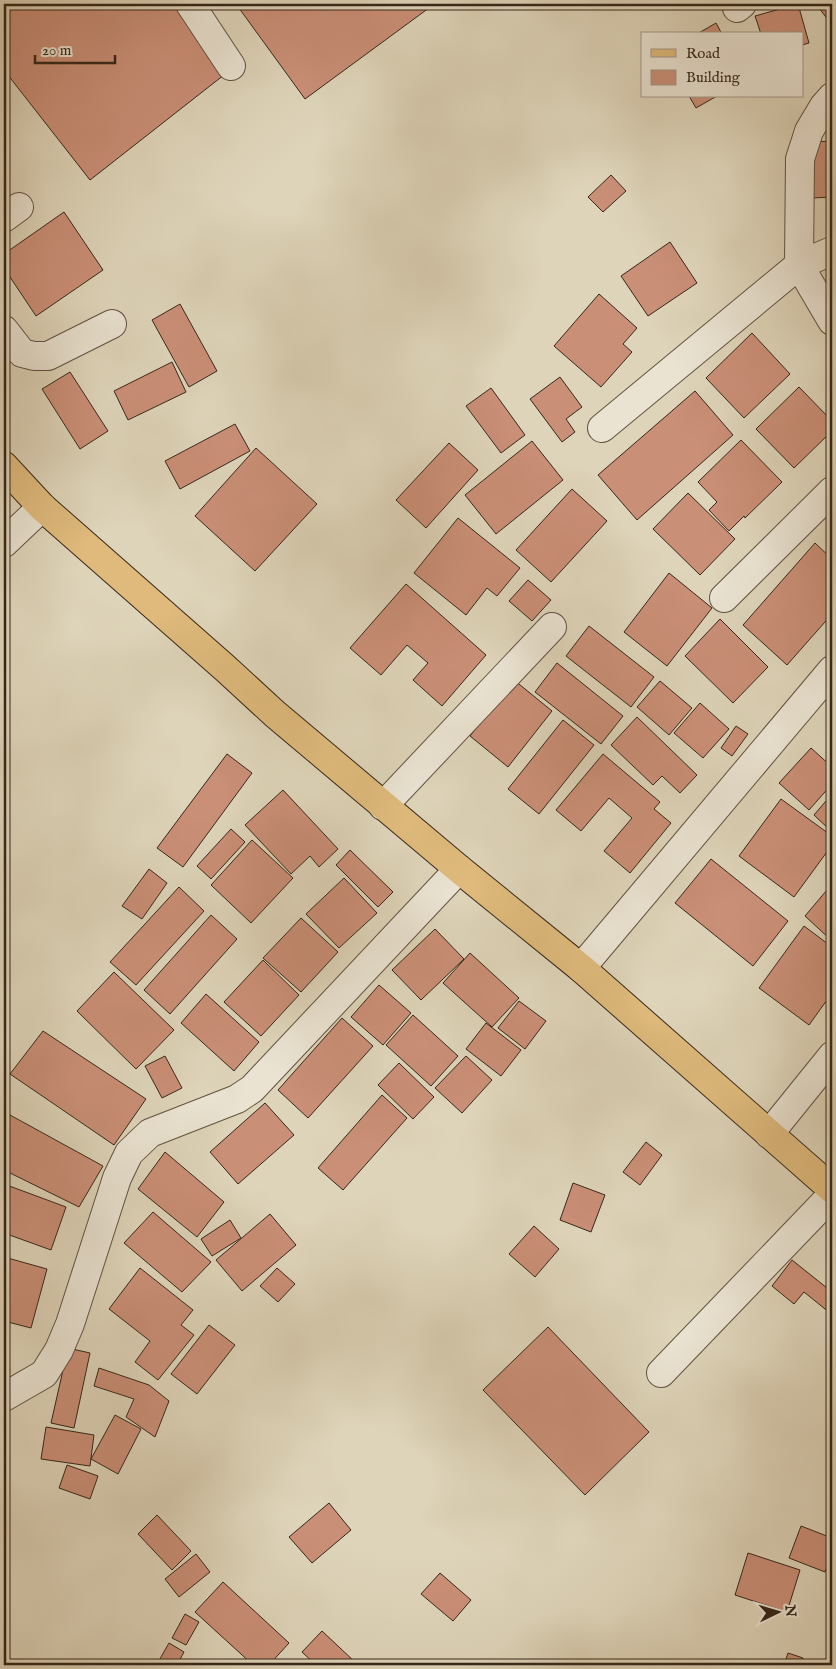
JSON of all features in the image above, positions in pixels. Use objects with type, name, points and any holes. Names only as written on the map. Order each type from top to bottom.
[{"type":"main road","points":[[4,466],[42,507],[275,714],[459,870],[581,968],[832,1189]]},
{"type":"street","points":[[190,4],[232,66]]},
{"type":"street","points":[[832,97],[824,106],[809,131],[800,159],[799,264],[832,321]]},
{"type":"street","points":[[602,428],[799,264],[832,251]]},
{"type":"street","points":[[4,330],[22,352],[34,356],[48,356],[112,324]]},
{"type":"street","points":[[724,598],[832,491]]},
{"type":"street","points":[[4,543],[42,507]]},
{"type":"street","points":[[382,806],[552,627]]},
{"type":"street","points":[[581,968],[832,670]]},
{"type":"street","points":[[4,1397],[44,1374],[59,1350],[70,1324],[117,1178],[129,1153],[150,1133],[237,1099],[252,1089],[459,870]]},
{"type":"street","points":[[770,1134],[832,1056]]},
{"type":"street","points":[[661,1373],[832,1195]]},
{"type":"building","points":[[4,4],[176,4],[229,71],[90,180],[4,70]]},
{"type":"building","points":[[236,4],[432,4],[433,5],[305,99]]},
{"type":"building","points":[[798,4],[809,43],[804,44],[804,32],[760,32],[755,16]]},
{"type":"building","points":[[816,4],[832,4],[832,25]]},
{"type":"building","points":[[716,23],[721,32],[700,32]]},
{"type":"building","points":[[690,98],[714,98],[696,108]]},
{"type":"building","points":[[832,141],[832,197],[813,198],[809,142]]},
{"type":"building","points":[[611,175],[626,191],[603,212],[588,197]]},
{"type":"building","points":[[64,212],[103,270],[36,316],[4,268],[4,254]]},
{"type":"building","points":[[670,242],[697,283],[648,316],[621,276]]},
{"type":"building","points":[[599,294],[637,328],[623,344],[632,352],[601,387],[554,346]]},
{"type":"building","points":[[180,304],[217,371],[189,387],[152,320]]},
{"type":"building","points":[[752,333],[790,374],[744,418],[706,378]]},
{"type":"building","points":[[172,362],[186,392],[128,420],[114,391]]},
{"type":"building","points":[[70,372],[108,431],[80,449],[42,389]]},
{"type":"building","points":[[560,377],[582,407],[566,419],[575,432],[562,442],[530,399]]},
{"type":"building","points":[[799,387],[832,421],[832,431],[794,468],[756,429]]},
{"type":"building","points":[[491,388],[525,435],[501,453],[466,406]]},
{"type":"building","points":[[695,391],[733,435],[637,520],[598,475]]},
{"type":"building","points":[[235,424],[250,451],[180,489],[165,461]]},
{"type":"building","points":[[741,440],[782,482],[729,531],[709,510],[717,502],[698,482]]},
{"type":"building","points":[[532,441],[563,480],[496,534],[465,495]]},
{"type":"building","points":[[449,443],[478,470],[426,528],[396,500]]},
{"type":"building","points":[[256,448],[317,504],[255,571],[195,516]]},
{"type":"building","points":[[572,489],[607,521],[551,582],[516,550]]},
{"type":"building","points":[[688,493],[735,539],[700,575],[653,529]]},
{"type":"building","points":[[458,518],[520,568],[497,596],[487,588],[466,615],[414,573]]},
{"type":"building","points":[[815,543],[832,559],[832,614],[787,665],[743,625]]},
{"type":"building","points":[[669,573],[712,608],[667,666],[624,632]]},
{"type":"building","points":[[528,580],[551,600],[532,621],[509,601]]},
{"type":"building","points":[[406,584],[486,655],[442,706],[413,680],[428,663],[407,645],[381,675],[350,648]]},
{"type":"building","points":[[720,619],[768,667],[733,703],[685,656]]},
{"type":"building","points":[[589,626],[654,677],[631,707],[566,656]]},
{"type":"building","points":[[557,663],[623,716],[601,744],[535,692]]},
{"type":"building","points":[[514,680],[552,711],[508,767],[470,736]]},
{"type":"building","points":[[660,681],[692,708],[669,735],[637,707]]},
{"type":"building","points":[[700,703],[729,729],[703,758],[674,733]]},
{"type":"building","points":[[637,717],[697,775],[680,793],[662,776],[653,785],[611,745]]},
{"type":"building","points":[[563,720],[594,745],[539,814],[508,789]]},
{"type":"building","points":[[736,726],[748,734],[732,756],[721,748]]},
{"type":"building","points":[[811,748],[832,767],[832,784],[809,810],[779,783]]},
{"type":"building","points":[[227,754],[252,773],[183,867],[157,848]]},
{"type":"building","points":[[603,754],[660,802],[654,809],[671,823],[630,873],[604,851],[632,818],[609,798],[581,831],[556,810]]},
{"type":"building","points":[[283,790],[338,849],[319,867],[310,856],[291,874],[245,825]]},
{"type":"building","points":[[832,794],[832,832],[814,815]]},
{"type":"building","points":[[781,799],[832,836],[832,845],[794,897],[739,856]]},
{"type":"building","points":[[231,829],[245,842],[211,879],[197,866]]},
{"type":"building","points":[[252,840],[293,878],[251,923],[211,885]]},
{"type":"building","points":[[350,850],[393,892],[378,907],[336,865]]},
{"type":"building","points":[[711,859],[788,921],[753,966],[675,903]]},
{"type":"building","points":[[149,869],[167,883],[142,919],[122,906]]},
{"type":"building","points":[[344,878],[377,913],[339,948],[306,914]]},
{"type":"building","points":[[832,884],[832,941],[805,916]]},
{"type":"building","points":[[179,887],[204,911],[136,985],[110,962]]},
{"type":"building","points":[[211,915],[237,939],[170,1014],[144,990]]},
{"type":"building","points":[[301,918],[338,952],[301,992],[263,958]]},
{"type":"building","points":[[804,926],[832,947],[832,993],[809,1025],[759,988]]},
{"type":"building","points":[[435,929],[464,959],[421,1000],[392,970]]},
{"type":"building","points":[[470,953],[519,998],[492,1027],[443,983]]},
{"type":"building","points":[[263,960],[299,995],[261,1036],[224,1002]]},
{"type":"building","points":[[114,972],[174,1030],[136,1069],[77,1011]]},
{"type":"building","points":[[379,985],[411,1013],[383,1045],[351,1017]]},
{"type":"building","points":[[206,994],[259,1042],[234,1071],[181,1023]]},
{"type":"building","points":[[519,1001],[546,1021],[525,1049],[498,1028]]},
{"type":"building","points":[[413,1015],[458,1056],[431,1086],[386,1045]]},
{"type":"building","points":[[342,1018],[373,1046],[308,1118],[278,1090]]},
{"type":"building","points":[[486,1023],[521,1050],[501,1076],[466,1049]]},
{"type":"building","points":[[43,1031],[146,1099],[114,1145],[10,1074]]},
{"type":"building","points":[[165,1056],[182,1088],[162,1098],[145,1066]]},
{"type":"building","points":[[466,1056],[492,1080],[462,1113],[435,1088]]},
{"type":"building","points":[[399,1063],[434,1097],[413,1119],[378,1085]]},
{"type":"building","points":[[382,1095],[407,1118],[343,1190],[318,1168]]},
{"type":"building","points":[[265,1103],[294,1135],[238,1184],[210,1152]]},
{"type":"building","points":[[10,1115],[103,1166],[79,1207],[4,1170],[4,1125]]},
{"type":"building","points":[[646,1142],[662,1155],[640,1185],[623,1172]]},
{"type":"building","points":[[165,1152],[224,1202],[197,1237],[138,1189]]},
{"type":"building","points":[[573,1183],[605,1195],[591,1232],[560,1220]]},
{"type":"building","points":[[4,1184],[66,1207],[51,1250],[4,1233]]},
{"type":"building","points":[[153,1212],[211,1262],[182,1292],[124,1243]]},
{"type":"building","points":[[270,1214],[296,1245],[242,1291],[216,1260]]},
{"type":"building","points":[[230,1220],[241,1238],[212,1256],[201,1239]]},
{"type":"building","points":[[534,1226],[559,1249],[535,1277],[509,1254]]},
{"type":"building","points":[[4,1257],[47,1269],[31,1328],[4,1321]]},
{"type":"building","points":[[792,1260],[832,1292],[832,1310],[830,1313],[804,1292],[794,1304],[772,1286]]},
{"type":"building","points":[[140,1268],[193,1310],[181,1325],[194,1335],[158,1380],[135,1362],[150,1341],[109,1309]]},
{"type":"building","points":[[277,1268],[295,1284],[278,1302],[260,1286]]},
{"type":"building","points":[[209,1325],[235,1345],[197,1394],[171,1374]]},
{"type":"building","points":[[548,1327],[649,1432],[585,1495],[483,1390]]},
{"type":"building","points":[[68,1348],[90,1353],[74,1428],[51,1423]]},
{"type":"building","points":[[99,1368],[149,1385],[169,1401],[155,1437],[126,1417],[134,1399],[94,1386]]},
{"type":"building","points":[[115,1415],[141,1429],[118,1474],[91,1459]]},
{"type":"building","points":[[46,1427],[94,1435],[90,1466],[41,1459]]},
{"type":"building","points":[[67,1465],[98,1476],[90,1499],[59,1488]]},
{"type":"building","points":[[329,1503],[351,1530],[312,1563],[289,1537]]},
{"type":"building","points":[[157,1515],[191,1551],[172,1570],[138,1534]]},
{"type":"building","points":[[801,1526],[832,1538],[832,1552],[825,1572],[789,1558]]},
{"type":"building","points":[[748,1553],[800,1570],[787,1612],[735,1595]]},
{"type":"building","points":[[196,1554],[210,1572],[179,1597],[165,1579]]},
{"type":"building","points":[[440,1573],[471,1600],[453,1621],[421,1594]]},
{"type":"building","points":[[223,1582],[289,1643],[269,1665],[253,1665],[195,1612]]},
{"type":"building","points":[[185,1614],[199,1622],[186,1645],[172,1638]]},
{"type":"building","points":[[322,1631],[356,1663],[355,1665],[316,1665],[302,1652]]},
{"type":"building","points":[[169,1643],[184,1652],[177,1665],[158,1665],[157,1664]]},
{"type":"building","points":[[788,1653],[803,1658],[801,1665],[784,1665]]}]
